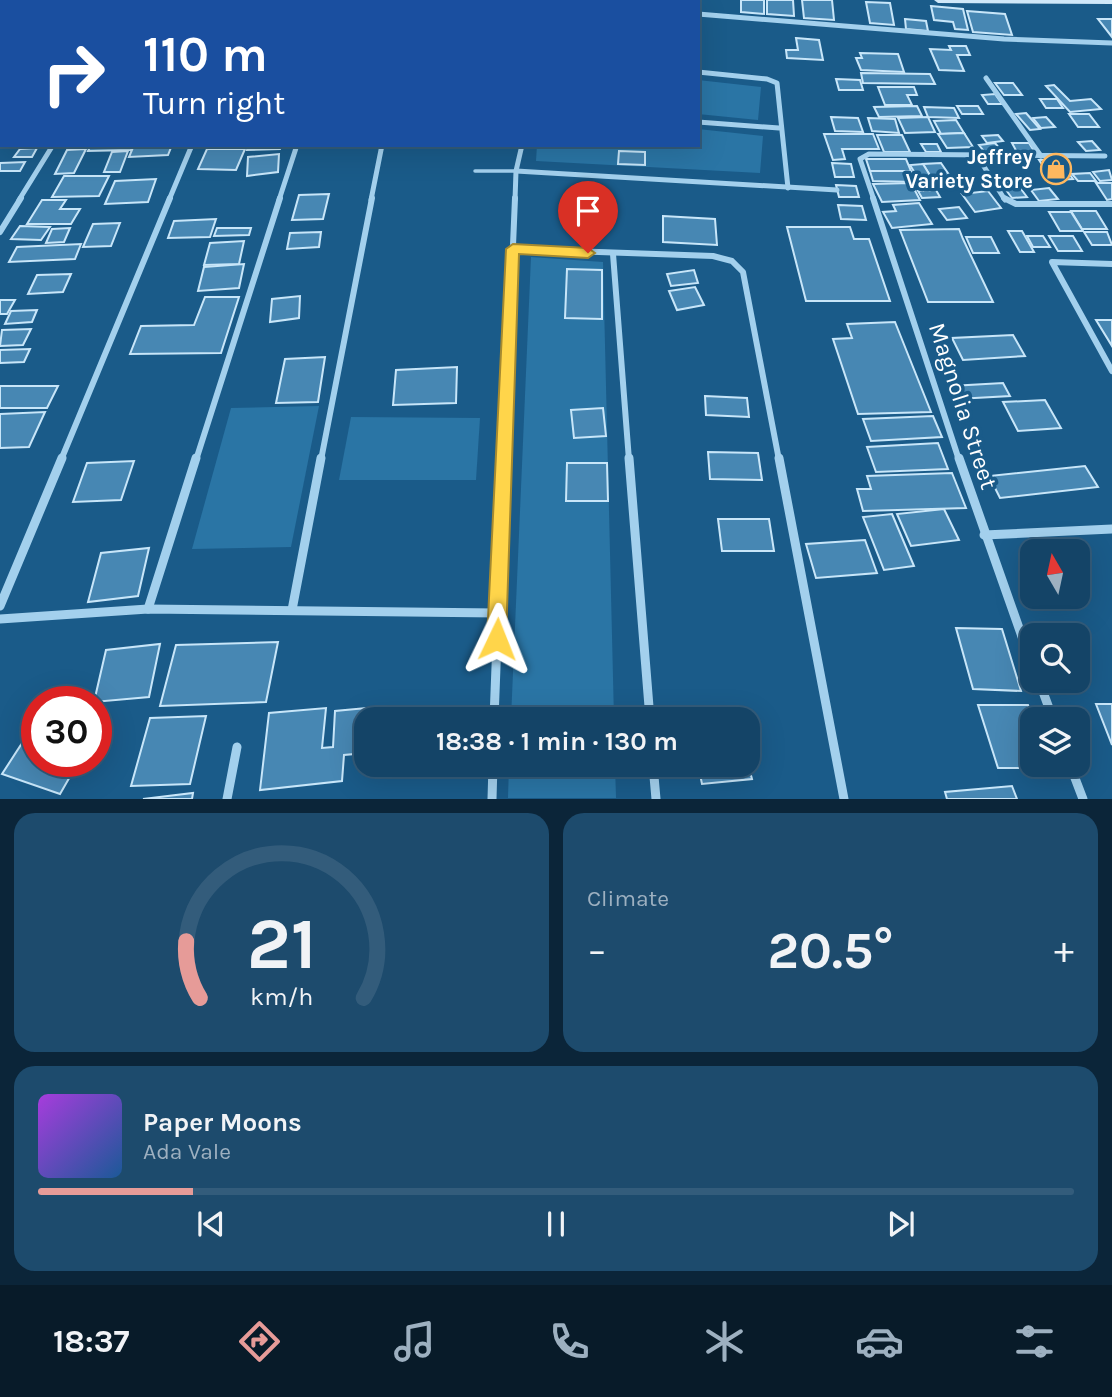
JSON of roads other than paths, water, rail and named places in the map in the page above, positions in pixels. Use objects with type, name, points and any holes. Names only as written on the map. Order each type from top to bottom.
[{"type":"main road","points":[[938,0],[1112,1]]},
{"type":"street","points":[[700,14],[1038,40],[1112,43]]},
{"type":"street","points":[[700,72],[767,79],[776,83],[779,128],[788,188]]},
{"type":"street","points":[[986,78],[1041,156]]},
{"type":"street","points":[[700,122],[779,128]]},
{"type":"street","points":[[0,232],[52,147]]},
{"type":"street","points":[[0,607],[191,147]]},
{"type":"street","points":[[148,609],[296,147]]},
{"type":"street","points":[[292,610],[382,147]]},
{"type":"street","points":[[494,707],[516,171],[522,147]]},
{"type":"street","name":"Magnolia Street","points":[[978,157],[869,154],[860,159],[984,535],[1020,632]]},
{"type":"street","points":[[978,157],[1105,156]]},
{"type":"street","points":[[978,157],[1006,201],[1016,204],[1112,204]]},
{"type":"street","points":[[516,171],[836,190]]},
{"type":"street","points":[[513,249],[713,256],[732,261],[743,272],[844,799]]},
{"type":"street","points":[[613,254],[649,707]]},
{"type":"street","points":[[1112,264],[1052,262],[1112,371]]},
{"type":"street","points":[[984,535],[1112,529]]},
{"type":"street","points":[[0,619],[148,609],[497,613]]},
{"type":"street","points":[[227,799],[237,747]]},
{"type":"street","points":[[492,799],[493,777]]},
{"type":"street","points":[[654,777],[656,799]]},
{"type":"street","points":[[1075,777],[1083,799]]},
{"type":"lane","points":[[475,171],[516,171]]},
{"type":"place","name":"Jeffrey Variety Store","points":[[1056,169]]}]
